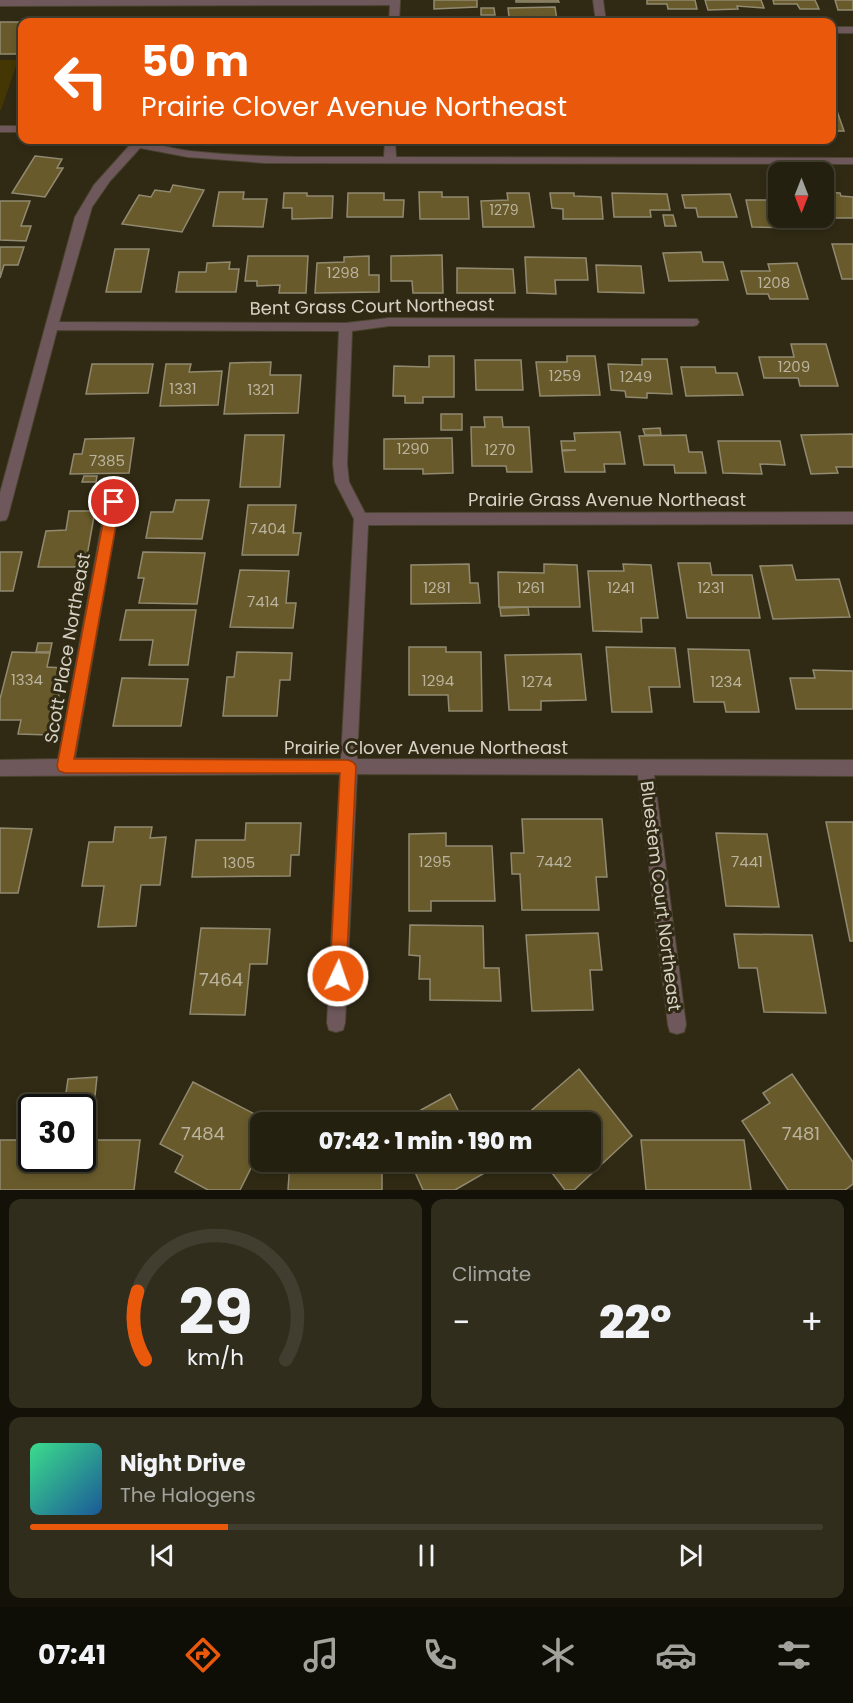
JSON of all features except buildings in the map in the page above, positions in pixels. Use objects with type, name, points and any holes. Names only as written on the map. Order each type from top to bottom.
[{"type":"street","points":[[598,0],[600,18]]},
{"type":"street","points":[[0,3],[394,1],[394,18]]},
{"type":"street","points":[[836,31],[852,34]]},
{"type":"street","points":[[0,129],[18,129]]},
{"type":"street","points":[[1,516],[51,326],[86,205],[137,144],[227,159],[853,160]]},
{"type":"street","points":[[390,144],[390,160]]},
{"type":"street","name":"Bent Grass Court Northeast","points":[[51,326],[345,327],[388,322],[693,322]]},
{"type":"street","points":[[336,1023],[361,519],[342,482],[340,464],[345,327]]},
{"type":"street","name":"Scott Place Northeast","points":[[65,766],[114,502]]},
{"type":"street","name":"Prairie Grass Avenue Northeast","points":[[361,519],[853,518]]},
{"type":"street","name":"Prairie Clover Avenue Northeast","points":[[0,768],[65,766],[853,768]]},
{"type":"street","name":"Bluestem Court Northeast","points":[[645,766],[677,1026]]},
{"type":"shaded area","points":[[0,60],[18,60],[1,110],[0,110]]},
{"type":"route","points":[[114,502],[65,766],[348,766],[338,976]]}]
